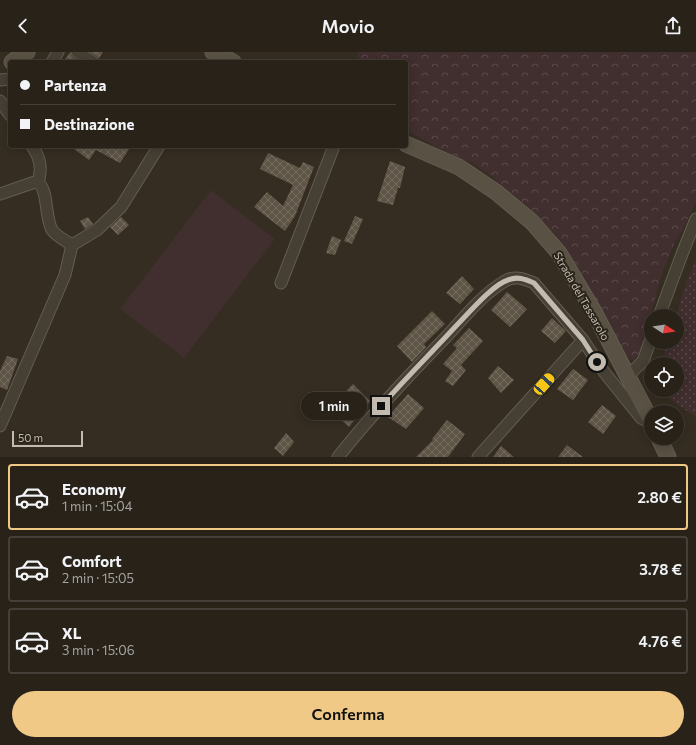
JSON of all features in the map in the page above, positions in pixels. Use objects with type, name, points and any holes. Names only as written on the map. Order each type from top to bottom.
[{"type":"main road","points":[[15,60],[27,52]]},
{"type":"main road","points":[[213,52],[229,60]]},
{"type":"main road","name":"Strada del Tassarolo","points":[[408,145],[459,167],[496,192],[532,222],[559,253],[593,310],[644,409]]},
{"type":"main road","points":[[662,445],[668,457]]},
{"type":"street","points":[[77,52],[89,60]]},
{"type":"street","points":[[0,101],[8,112]]},
{"type":"street","points":[[33,148],[40,162],[41,173],[38,183]]},
{"type":"street","points":[[0,426],[65,275],[72,246],[97,230],[121,207],[159,148]]},
{"type":"street","points":[[281,283],[333,148]]},
{"type":"street","points":[[0,194],[34,182],[41,184],[44,190],[47,218],[53,231],[72,246]]},
{"type":"street","points":[[662,309],[696,220]]},
{"type":"street","points":[[338,457],[398,386],[486,295],[506,280],[516,278],[534,283],[583,340],[604,372],[641,418],[644,419]]},
{"type":"street","points":[[478,457],[583,340]]},
{"type":"street","points":[[627,377],[643,361],[647,349]]},
{"type":"green space","points":[[358,52],[696,52],[696,201],[682,231],[675,242],[662,273],[652,309],[644,309],[644,340],[634,361],[625,354],[618,345],[599,306],[575,268],[566,248],[536,214],[491,176],[472,163],[440,149],[408,131],[408,60],[356,60]]},
{"type":"green space","points":[[211,190],[275,239],[184,358],[120,309]]},
{"type":"green space","points":[[696,260],[696,417],[684,409],[684,405],[679,405],[669,397],[684,397],[684,357],[663,357],[666,349],[684,349],[684,309],[678,309],[687,281]]},
{"type":"building","points":[[90,52],[103,52],[99,58]]},
{"type":"building","points":[[70,53],[73,58],[76,60],[65,60]]},
{"type":"building","points":[[73,148],[130,148],[120,163],[96,150],[89,160]]},
{"type":"building","points":[[268,153],[300,168],[303,162],[314,167],[295,216],[285,231],[254,207],[267,192],[283,206],[293,185],[260,169]]},
{"type":"building","points":[[390,161],[405,167],[400,188],[398,188],[393,205],[377,201]]},
{"type":"building","points":[[355,216],[363,219],[352,244],[344,241]]},
{"type":"building","points":[[88,217],[93,224],[85,229],[80,221]]},
{"type":"building","points":[[121,217],[129,225],[118,235],[110,227]]},
{"type":"building","points":[[332,236],[341,240],[335,255],[326,253]]},
{"type":"building","points":[[462,276],[474,289],[460,304],[446,293]]},
{"type":"building","points":[[507,292],[527,309],[510,327],[491,310]]},
{"type":"building","points":[[432,311],[445,324],[424,344],[426,347],[412,362],[397,346]]},
{"type":"building","points":[[552,318],[566,331],[555,343],[541,331]]},
{"type":"building","points":[[469,328],[483,341],[461,365],[466,370],[453,386],[445,381],[452,371],[443,364],[457,348],[453,345]]},
{"type":"building","points":[[7,356],[18,359],[7,390],[0,387],[0,371]]},
{"type":"building","points":[[498,366],[514,380],[501,393],[488,378]]},
{"type":"building","points":[[573,369],[588,380],[573,400],[557,389]]},
{"type":"building","points":[[353,384],[370,401],[349,427],[329,409]]},
{"type":"building","points":[[408,394],[424,408],[406,429],[388,417]]},
{"type":"building","points":[[602,405],[616,416],[603,434],[588,422]]},
{"type":"building","points":[[447,420],[465,434],[448,457],[416,457],[433,440],[432,439]]},
{"type":"building","points":[[286,433],[294,442],[283,456],[274,448]]},
{"type":"building","points":[[567,445],[583,457],[558,457]]},
{"type":"building","points":[[501,446],[514,457],[493,457]]},
{"type":"route","points":[[381,406],[398,386],[486,295],[506,280],[516,278],[534,283],[583,340],[597,362]]}]
